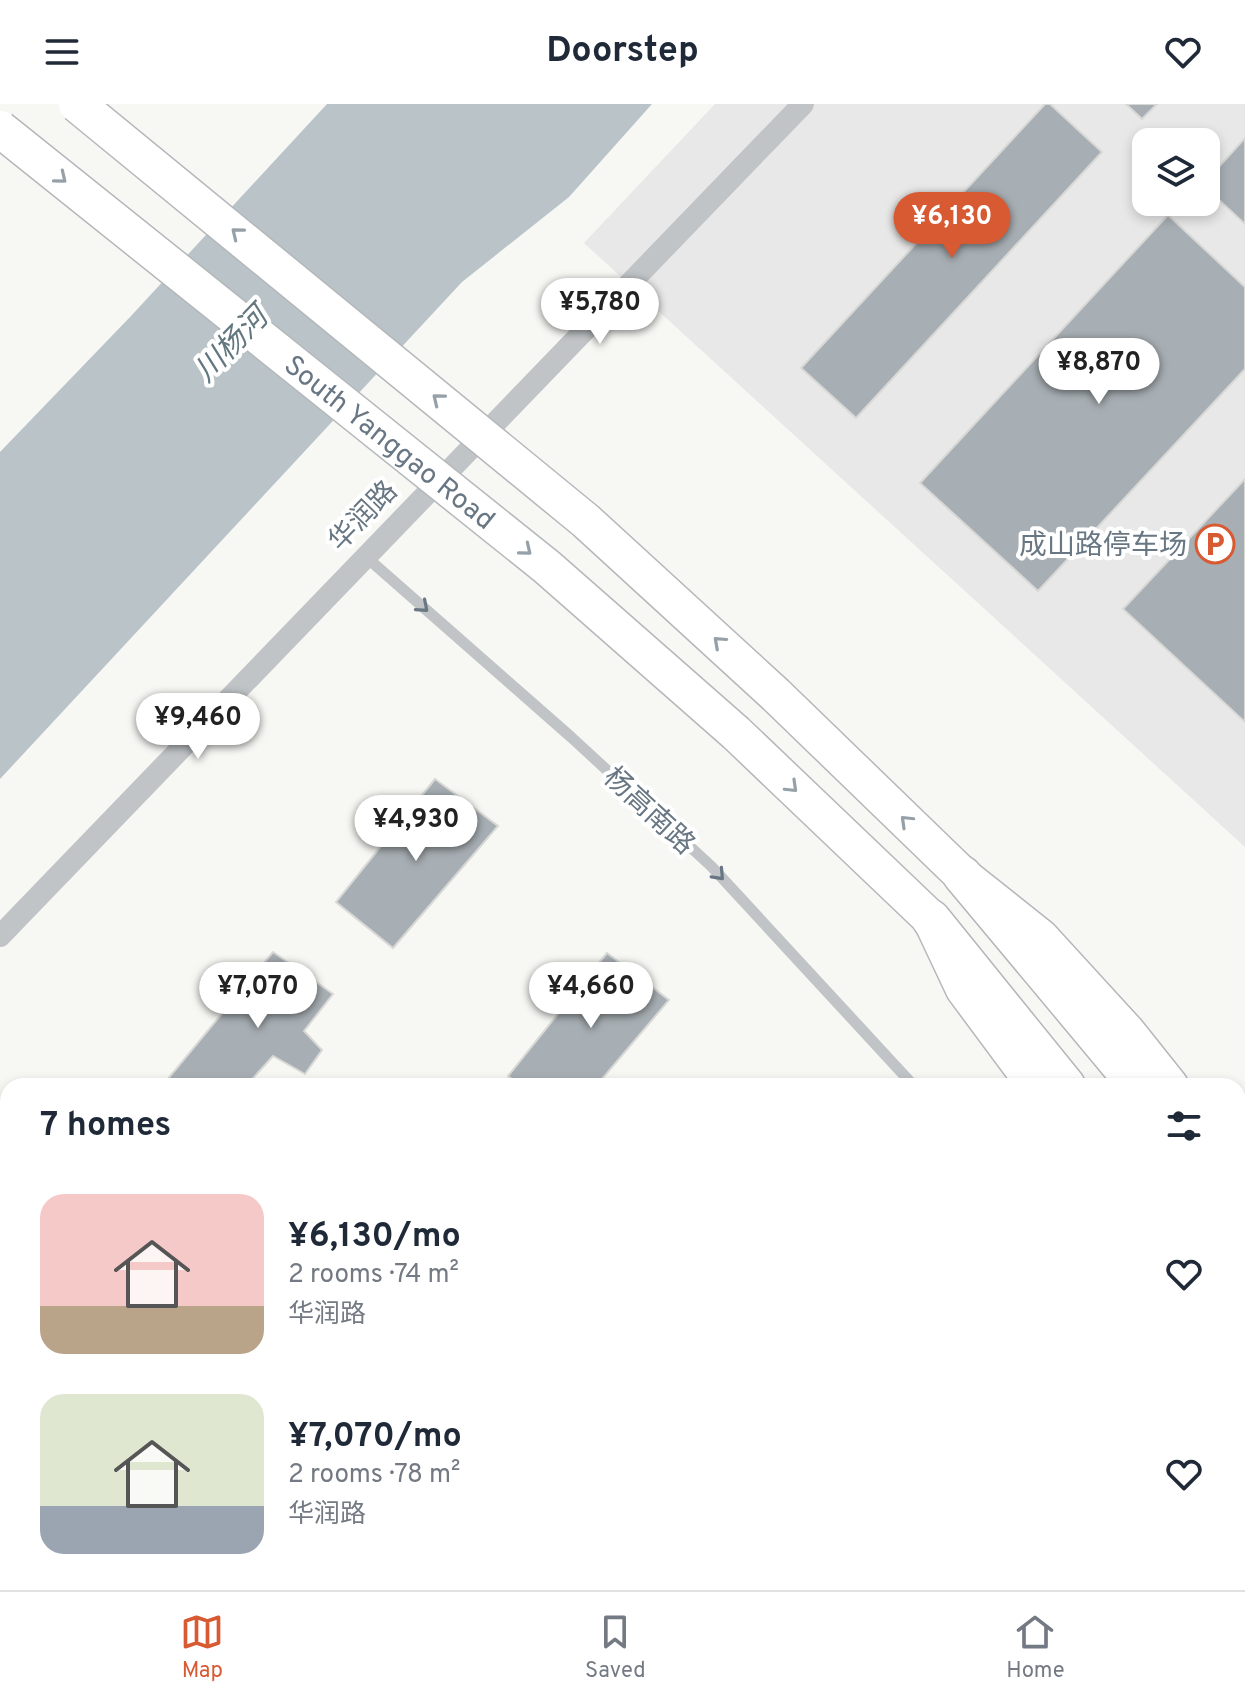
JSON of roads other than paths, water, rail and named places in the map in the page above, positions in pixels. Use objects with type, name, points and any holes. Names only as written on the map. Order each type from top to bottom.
[{"type":"highway","points":[[962,875],[1131,1078]]},
{"type":"highway","points":[[931,919],[1060,1078]]},
{"type":"main road","points":[[77,104],[586,521],[776,695],[962,875],[1040,937],[1127,1032],[1164,1078]]},
{"type":"main road","name":"South Yanggao Road","points":[[0,129],[547,567],[736,733],[931,919]]},
{"type":"main road","points":[[931,919],[964,989],[1030,1078]]},
{"type":"street","name":"华润路","points":[[0,936],[803,104]]},
{"type":"lane","name":"杨高南路","points":[[365,555],[711,866],[907,1078]]},
{"type":"water","name":"川杨河","points":[[327,104],[652,104],[569,197],[462,282],[0,779],[0,452]]},
{"type":"place","name":"成山路停车场","points":[[1215,544]]}]
